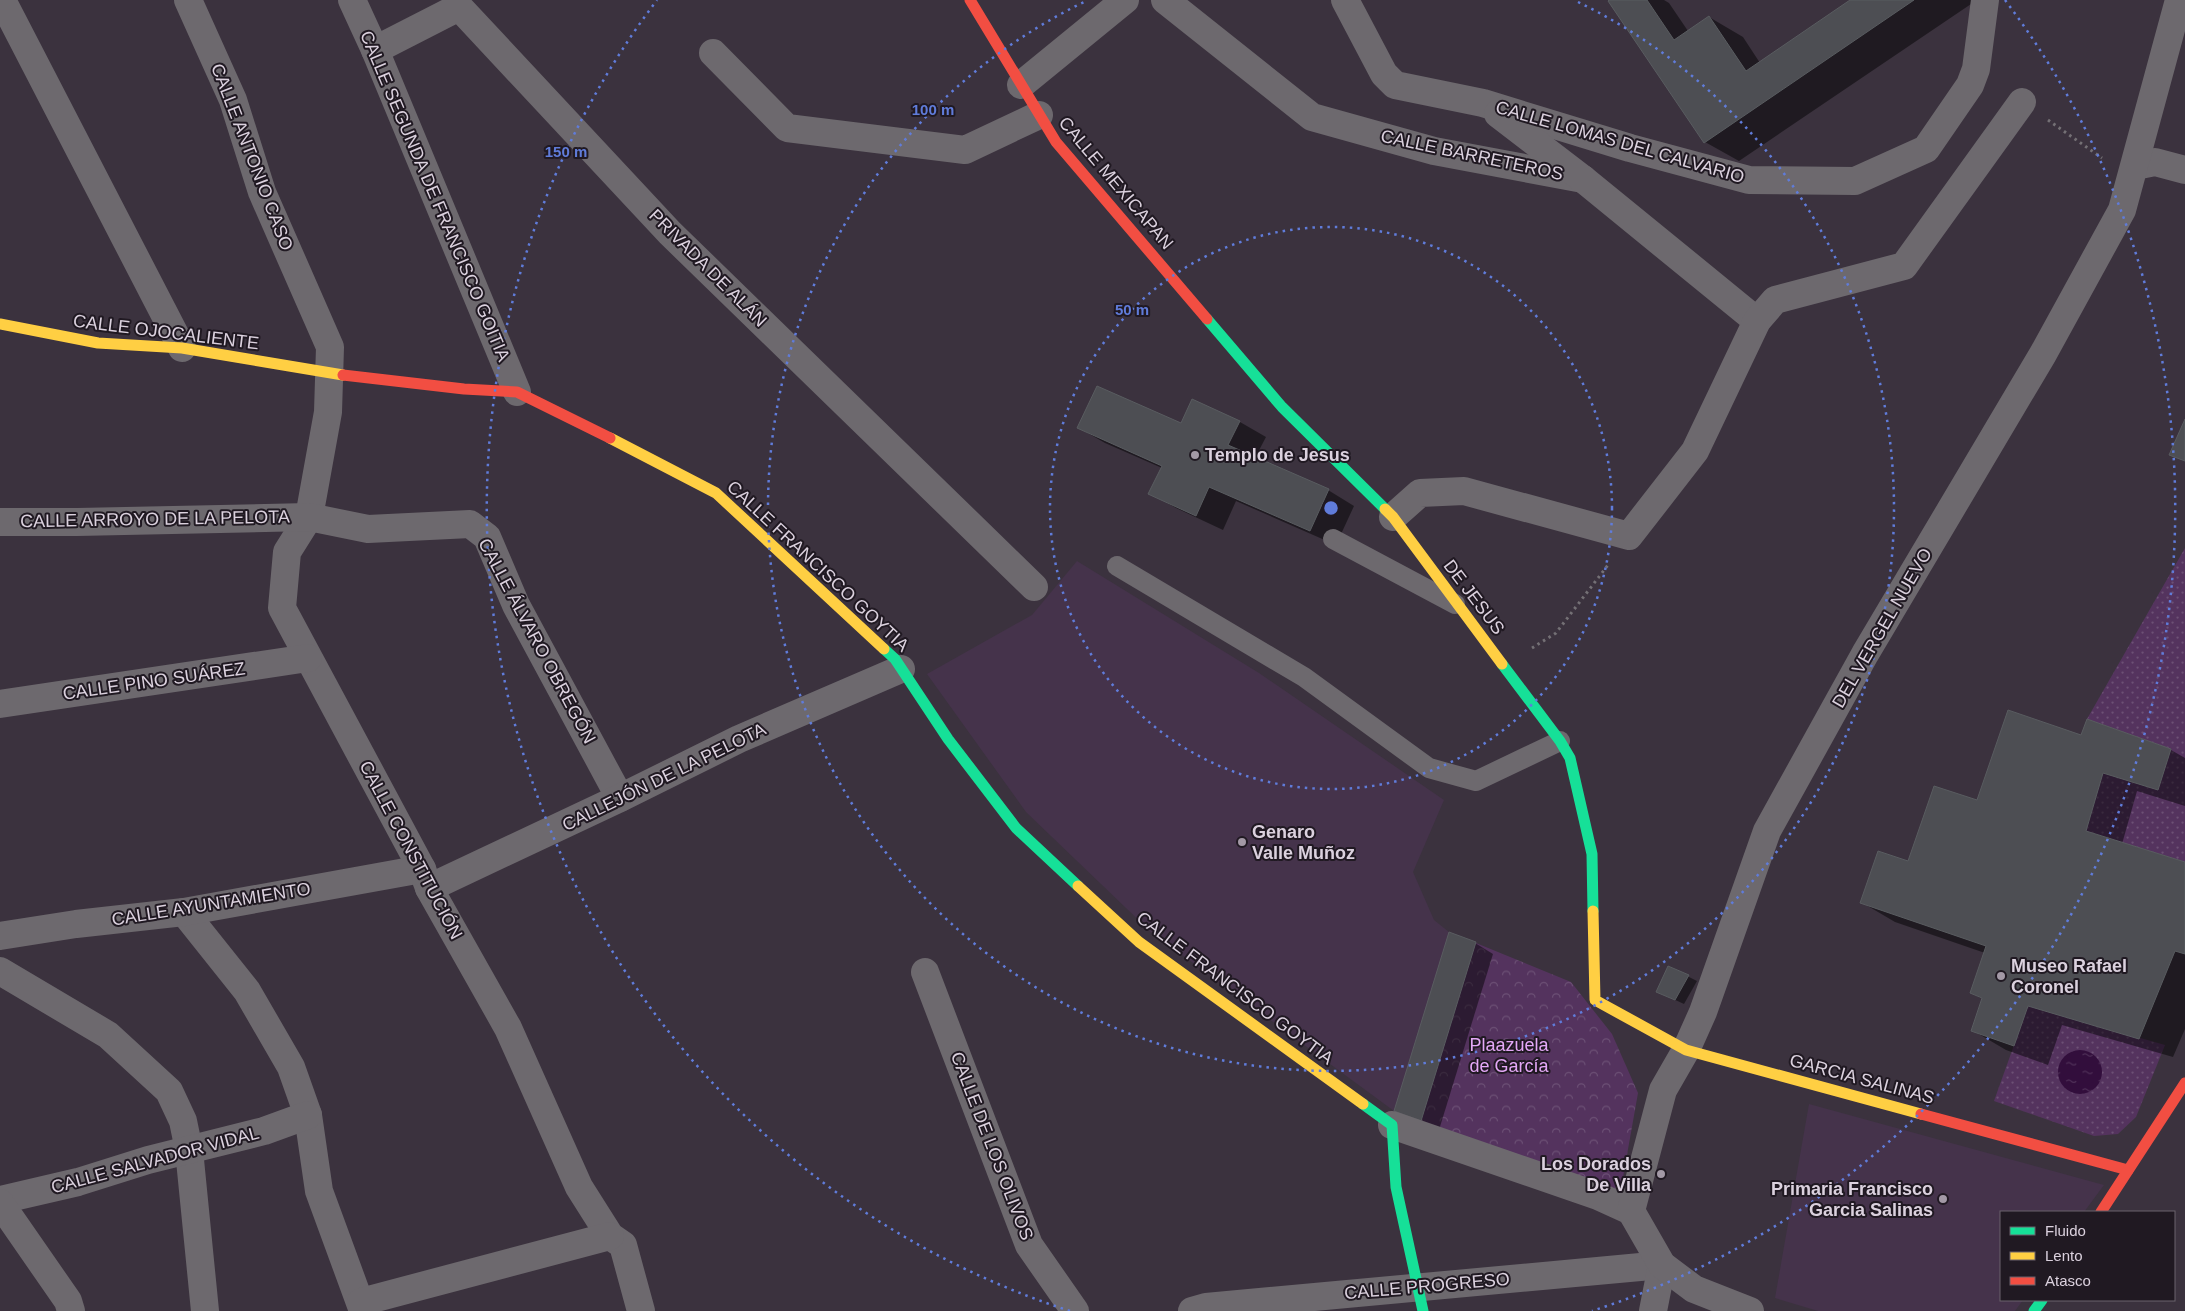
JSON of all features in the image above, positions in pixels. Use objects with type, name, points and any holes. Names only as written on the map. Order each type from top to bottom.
[{"type":"street","points":[[2,0],[182,348]]},
{"type":"street","name":"CALLE ANTONIO CASO","points":[[188,0],[233,100],[262,192],[330,347],[328,372]]},
{"type":"street","name":"CALLE SEGUNDA DE FRANCISCO GOITIA","points":[[352,0],[375,50],[516,392]]},
{"type":"street","name":"CALLE MEXICAPAN","points":[[970,0],[1056,142],[1177,283]]},
{"type":"street","points":[[1021,85],[1125,0]]},
{"type":"street","name":"CALLE BARRETEROS","points":[[1165,0],[1312,117],[1434,151],[1583,179]]},
{"type":"street","name":"CALLE LOMAS DEL CALVARIO","points":[[1345,0],[1384,74],[1395,85],[1483,103],[1630,148],[1749,180],[1855,181],[1926,149],[1970,85],[1976,69],[1985,0]]},
{"type":"street","name":"DEL VERGEL NUEVO","points":[[1631,1211],[1663,1090],[1686,1050],[1703,1012],[1767,831],[1865,654],[2052,337],[2122,210],[2179,0]]},
{"type":"street","name":"PRIVADA DE ALÁN","points":[[375,50],[459,7],[670,233],[1034,587]]},
{"type":"street","points":[[713,52],[787,128],[965,150],[1039,115]]},
{"type":"street","points":[[1393,517],[1420,493],[1464,491],[1629,536],[1695,451],[1757,321],[1776,300],[1904,266],[2022,102]]},
{"type":"street","name":"CALLE LOMAS DEL CALVARIO","points":[[1483,103],[1583,179],[1757,321]]},
{"type":"street","points":[[2135,166],[2155,162],[2185,170]]},
{"type":"street","name":"DE JESUS","points":[[1177,283],[1282,407],[1393,517],[1456,604],[1505,666],[1560,741],[1570,758],[1592,854],[1594,1000]]},
{"type":"street","name":"CALLE OJOCALIENTE","points":[[0,324],[98,344],[182,348],[328,372]]},
{"type":"street","name":"CALLE FRANCISCO GOYTIA","points":[[328,372],[353,378],[516,392],[565,414],[716,493],[895,660],[948,739],[1016,828],[1139,942],[1392,1125]]},
{"type":"street","name":"CALLE CONSTITUCIÓN","points":[[328,372],[328,412],[310,516],[287,552],[282,608],[425,879],[508,1028],[579,1186],[610,1236],[623,1245],[641,1311]]},
{"type":"street","name":"CALLE ARROYO DE LA PELOTA","points":[[0,522],[310,516]]},
{"type":"street","name":"CALLE ÁLVARO OBREGÓN","points":[[310,516],[368,528],[470,524],[487,537],[516,605],[620,798]]},
{"type":"street","name":"CALLE PINO SUÁREZ","points":[[0,704],[308,658]]},
{"type":"street","name":"CALLEJÓN DE LA PELOTA","points":[[425,879],[620,798],[738,740],[901,669]]},
{"type":"street","name":"CALLE AYUNTAMIENTO","points":[[0,936],[76,924],[184,912],[425,879]]},
{"type":"street","points":[[184,912],[246,991],[292,1067],[308,1114],[319,1191],[362,1306],[610,1236]]},
{"type":"street","points":[[0,971],[108,1035],[169,1091],[183,1121],[189,1150],[204,1311]]},
{"type":"street","name":"CALLE DE LOS OLIVOS","points":[[926,972],[1029,1245],[1075,1311]]},
{"type":"street","name":"GARCIA SALINAS","points":[[1594,1000],[1686,1050],[2128,1170]]},
{"type":"street","points":[[2102,1211],[2185,1083]]},
{"type":"street","name":"CALLE SALVADOR VIDAL","points":[[0,1202],[78,1182],[148,1160],[264,1131],[308,1114]]},
{"type":"street","points":[[1420,1298],[1396,1187],[1392,1125],[1598,1196],[1631,1211],[1662,1265],[1694,1289],[1750,1311]]},
{"type":"street","points":[[0,1202],[68,1301],[71,1311]]},
{"type":"street","points":[[1654,1311],[1662,1265]]},
{"type":"street","name":"CALLE PROGRESO","points":[[1202,1310],[1420,1298],[1662,1265]]},
{"type":"lane","points":[[1333,539],[1456,604]]},
{"type":"lane","points":[[1117,566],[1304,677],[1429,768],[1476,781],[1560,741]]},
{"type":"path","points":[[2022,102],[2104,160],[2135,166]]},
{"type":"path","points":[[1505,666],[1556,633],[1629,536]]},
{"type":"shaded area","name":"Genaro Valle Muñoz","points":[[1077,561],[1259,673],[1444,800],[1413,872],[1434,920],[1449,932],[1394,1111],[1151,932],[1026,812],[927,674],[1032,615]]},
{"type":"shaded area","name":"Primaria Francisco Garcia Salinas","points":[[1809,1104],[2104,1185],[2085,1211],[2000,1211],[2000,1301],[2022,1301],[2015,1311],[1818,1311],[1775,1298]]},
{"type":"green space","points":[[2185,548],[2185,862],[2086,831],[2103,773],[2158,789],[2171,749],[2087,719]]},
{"type":"green space","name":"Plaazuela de García","points":[[1449,932],[1571,982],[1612,1034],[1638,1093],[1620,1194],[1394,1111]]},
{"type":"green space","points":[[2028,1006],[2165,1045],[2136,1117],[2118,1134],[2094,1136],[1994,1101]]},
{"type":"water","points":[[2076,1050],[2084,1050],[2096,1056],[2102,1072],[2096,1088],[2084,1094],[2076,1094],[2064,1088],[2058,1076],[2058,1068],[2064,1056]]},
{"type":"building","points":[[1609,0],[1647,0],[1674,40],[1709,16],[1746,71],[1850,0],[1914,0],[1704,143]]},
{"type":"building","name":"Templo de Jesus","points":[[1097,386],[1181,423],[1192,399],[1240,421],[1228,445],[1329,489],[1310,531],[1209,487],[1196,516],[1148,494],[1162,466],[1077,428]]},
{"type":"building","points":[[2185,419],[2185,461],[2169,455]]},
{"type":"building","points":[[2008,710],[2081,735],[2087,719],[2171,749],[2158,790],[2103,773],[2086,831],[2185,862],[2185,954],[2175,951],[2139,1039],[2028,1006],[2014,1046],[1971,1031],[1982,998],[1970,993],[1986,946],[1860,903],[1878,851],[1908,861],[1934,786],[1977,800]]},
{"type":"building","points":[[1449,932],[1476,942],[1421,1121],[1394,1111]]},
{"type":"building","points":[[1668,966],[1689,975],[1675,1000],[1656,992]]},
{"type":"traffic: fast","points":[[1207,319],[1282,407],[1385,509]]},
{"type":"traffic: fast","points":[[884,649],[895,659],[948,739],[1016,828],[1078,886]]},
{"type":"traffic: fast","points":[[1502,664],[1560,741],[1570,758],[1592,854],[1593,911]]},
{"type":"traffic: fast","points":[[1363,1104],[1392,1125],[1396,1187],[1423,1311]]},
{"type":"traffic: fast","points":[[2034,1311],[2041,1301]]},
{"type":"traffic: slow","points":[[0,324],[98,343],[182,348],[343,375]]},
{"type":"traffic: slow","points":[[610,438],[716,493],[884,649]]},
{"type":"traffic: slow","points":[[1385,509],[1393,517],[1502,664]]},
{"type":"traffic: slow","points":[[1078,886],[1139,942],[1363,1104]]},
{"type":"traffic: slow","points":[[1593,911],[1595,1000],[1686,1050],[1921,1114]]},
{"type":"traffic: jam","points":[[970,0],[1056,142],[1207,319]]},
{"type":"traffic: jam","points":[[343,375],[464,389],[517,392],[610,438]]},
{"type":"traffic: jam","points":[[2102,1211],[2185,1083]]},
{"type":"traffic: jam","points":[[1921,1114],[2128,1170]]},
{"type":"place","name":"Templo de Jesus","points":[[1195,455]]},
{"type":"place","name":"Genaro Valle Muñoz","points":[[1242,842]]},
{"type":"place","name":"Museo Rafael Coronel","points":[[2001,976]]},
{"type":"place","name":"Los Dorados De Villa","points":[[1661,1174]]},
{"type":"place","name":"Primaria Francisco Garcia Salinas","points":[[1943,1199]]}]
